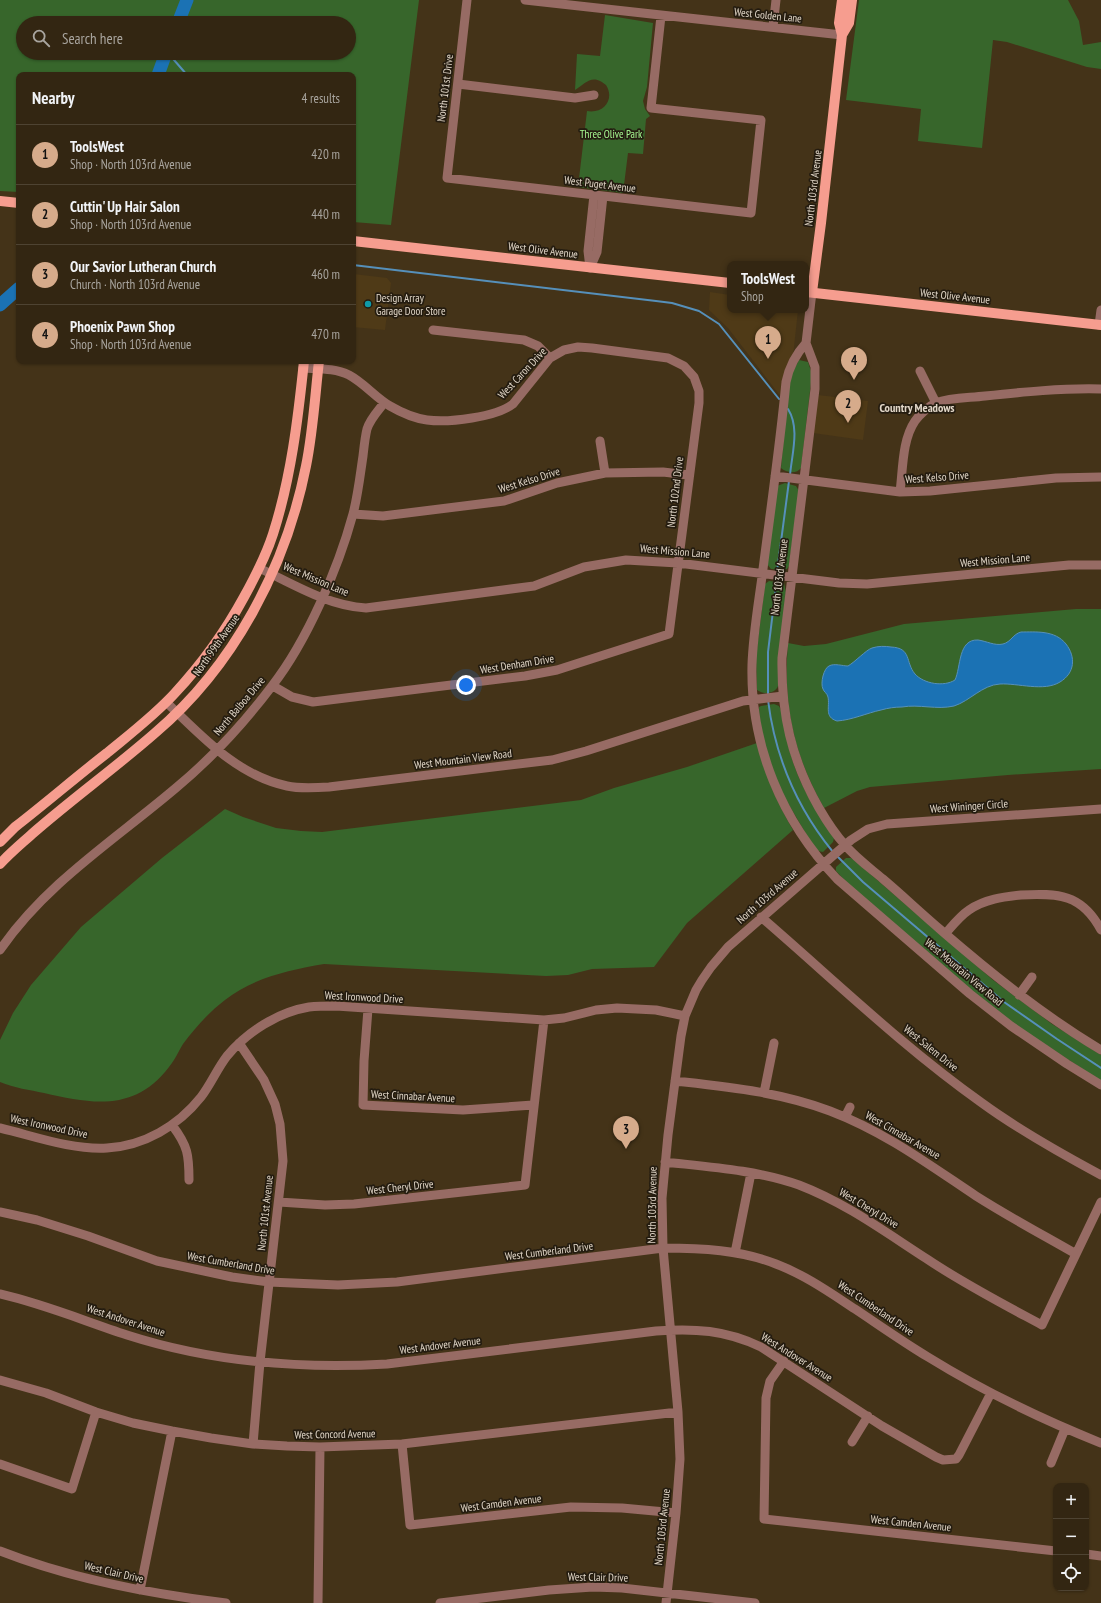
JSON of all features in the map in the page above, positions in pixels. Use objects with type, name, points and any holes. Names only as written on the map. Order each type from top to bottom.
[{"type":"main road","name":"North 103rd Avenue","points":[[809,292],[821,223],[842,35],[839,23],[842,0]]},
{"type":"main road","name":"North 103rd Avenue","points":[[842,35],[849,23],[852,0]]},
{"type":"main road","points":[[0,201],[16,203]]},
{"type":"main road","name":"West Olive Avenue","points":[[356,241],[727,283]]},
{"type":"main road","name":"West Olive Avenue","points":[[809,292],[1100,325]]},
{"type":"main road","name":"North 99th Avenue","points":[[0,842],[15,827],[136,729],[166,702],[190,676],[222,635],[252,584],[273,535],[285,492],[292,459],[304,364]]},
{"type":"main road","name":"North 99th Avenue","points":[[0,864],[48,820],[156,733],[177,713],[223,660],[247,623],[272,574],[286,540],[302,486],[312,435],[319,365]]},
{"type":"main road","points":[[15,827],[26,840]]},
{"type":"street","name":"North 101st Drive","points":[[447,178],[467,0]]},
{"type":"street","name":"West Golden Lane","points":[[525,0],[842,35]]},
{"type":"street","points":[[773,27],[776,0]]},
{"type":"street","name":"West Puget Avenue","points":[[447,178],[751,213],[761,120],[651,108],[661,16]]},
{"type":"street","points":[[458,84],[575,98],[594,95]]},
{"type":"street","points":[[590,268],[597,252],[598,196]]},
{"type":"street","points":[[1100,325],[1101,310]]},
{"type":"street","name":"North 103rd Avenue","points":[[666,1603],[676,1513],[680,1459],[678,1412],[663,1248],[662,1198],[675,1081],[685,1016],[696,990],[710,967],[728,947],[844,845],[822,813],[798,764],[789,736],[783,696],[783,642],[804,479],[815,376],[815,367],[806,343],[808,313]]},
{"type":"street","points":[[434,330],[524,340],[538,346],[550,358]]},
{"type":"street","name":"North 103rd Avenue","points":[[806,343],[800,350],[788,373],[753,648],[753,699],[758,734],[775,785],[797,829],[823,864]]},
{"type":"street","name":"West Caron Drive","points":[[304,364],[319,365],[348,375],[359,381],[384,403],[406,415],[427,420],[441,421],[488,415],[507,408],[513,404],[550,358],[564,350],[578,347],[668,358],[684,366],[694,376]]},
{"type":"street","points":[[920,371],[936,403]]},
{"type":"street","name":"North 102nd Drive","points":[[668,634],[688,475],[699,403],[699,391],[694,376]]},
{"type":"street","points":[[900,492],[905,452],[910,430],[919,416],[936,403],[953,399],[1023,392],[1078,388],[1101,389]]},
{"type":"street","name":"North Balboa Drive","points":[[0,950],[30,913],[66,876],[179,786],[217,751],[272,686],[290,659],[308,627],[339,555],[353,514],[368,428],[384,403]]},
{"type":"street","points":[[600,441],[605,473]]},
{"type":"street","name":"West Kelso Drive","points":[[353,514],[383,516],[504,501],[557,484],[605,473],[663,472],[688,475]]},
{"type":"street","name":"West Kelso Drive","points":[[775,476],[900,492],[930,491],[1056,478],[1101,477]]},
{"type":"street","name":"West Mission Lane","points":[[259,568],[342,605],[366,608],[534,586],[584,568],[609,562],[644,560],[867,584],[1069,565],[1101,565]]},
{"type":"street","name":"West Denham Drive","points":[[272,686],[292,697],[313,702],[525,676],[557,670],[668,634]]},
{"type":"street","name":"West Mountain View Road","points":[[166,702],[217,751],[241,768],[264,780],[288,786],[329,787],[568,757],[743,700],[783,696]]},
{"type":"street","name":"West Wininger Circle","points":[[844,845],[868,829],[887,824],[1101,809]]},
{"type":"street","name":"West Mountain View Road","points":[[844,845],[1019,995],[1045,1015],[1101,1050]]},
{"type":"street","name":"West Mountain View Road","points":[[823,864],[837,879],[868,906],[990,1009],[1046,1051],[1101,1085]]},
{"type":"street","points":[[946,933],[968,910],[988,900],[1004,896],[1049,894],[1059,895],[1071,899],[1084,907],[1091,914],[1101,930]]},
{"type":"street","name":"West Salem Drive","points":[[761,917],[895,1034],[982,1104],[1043,1142],[1101,1175]]},
{"type":"street","name":"West Mountain View Road","points":[[1019,995],[1032,977]]},
{"type":"street","name":"West Ironwood Drive","points":[[0,1128],[70,1145],[108,1148],[146,1139],[172,1125],[188,1111],[202,1096],[227,1057],[239,1043],[266,1023],[286,1013],[309,1007],[336,1006],[544,1020],[564,1018],[596,1010],[617,1008],[656,1010],[685,1016]]},
{"type":"street","name":"West Cinnabar Avenue","points":[[368,1008],[364,1061],[363,1105],[463,1110],[533,1105]]},
{"type":"street","points":[[533,1105],[544,1020]]},
{"type":"street","name":"North 101st Avenue","points":[[239,1043],[264,1080],[275,1104],[280,1124],[283,1161],[260,1362],[253,1444]]},
{"type":"street","points":[[764,1093],[774,1043]]},
{"type":"street","name":"West Cinnabar Avenue","points":[[675,1081],[764,1093],[811,1104],[845,1117],[897,1143],[995,1207],[1076,1254]]},
{"type":"street","name":"West Cheryl Drive","points":[[279,1202],[325,1205],[354,1204],[524,1186],[533,1105]]},
{"type":"street","points":[[845,1117],[850,1107]]},
{"type":"street","points":[[172,1125],[186,1147],[189,1164],[189,1180]]},
{"type":"street","name":"West Cheryl Drive","points":[[665,1162],[751,1172],[799,1185],[841,1203],[951,1274],[1042,1325],[1076,1254]]},
{"type":"street","points":[[735,1253],[751,1172]]},
{"type":"street","points":[[1076,1254],[1101,1202]]},
{"type":"street","name":"West Cumberland Drive","points":[[0,1212],[37,1220],[88,1236],[157,1261],[232,1277],[269,1282],[338,1285],[397,1282],[663,1248],[707,1249],[735,1253],[776,1263],[818,1283],[929,1358],[991,1393],[1065,1429],[1101,1443]]},
{"type":"street","name":"West Andover Avenue","points":[[0,1294],[54,1309],[127,1335],[168,1346],[213,1356],[304,1366],[387,1364],[670,1330],[698,1329],[728,1334],[752,1342],[868,1416],[943,1460],[956,1459],[959,1455],[991,1393]]},
{"type":"street","name":"West Camden Avenue","points":[[784,1361],[770,1381],[766,1398],[764,1519],[1053,1551]]},
{"type":"street","name":"West Concord Avenue","points":[[0,1380],[46,1393],[96,1412],[172,1431],[253,1444],[320,1447],[402,1444],[678,1412]]},
{"type":"street","points":[[0,1464],[72,1489],[96,1412]]},
{"type":"street","points":[[852,1442],[868,1416]]},
{"type":"street","points":[[1051,1463],[1065,1429]]},
{"type":"street","points":[[140,1590],[172,1431]]},
{"type":"street","name":"West Camden Avenue","points":[[402,1444],[410,1525],[571,1507],[622,1508],[676,1513]]},
{"type":"street","points":[[318,1603],[320,1447]]},
{"type":"street","name":"West Clair Drive","points":[[0,1551],[81,1577],[140,1590],[226,1603]]},
{"type":"street","points":[[1089,1554],[1101,1556]]},
{"type":"street","name":"West Clair Drive","points":[[440,1603],[571,1588],[593,1587],[622,1588],[755,1603]]},
{"type":"shaded area","points":[[356,274],[387,278],[391,283],[385,330],[356,327]]},
{"type":"shaded area","points":[[710,292],[727,295],[727,313],[798,313],[793,356],[781,397],[728,328],[709,310]]},
{"type":"shaded area","points":[[818,395],[868,401],[863,440],[813,433]]},
{"type":"green space","points":[[0,0],[419,0],[391,225],[356,222],[356,72],[16,72],[16,192],[0,191]]},
{"type":"green space","points":[[859,0],[1068,0],[1079,21],[1083,45],[1101,42],[1101,69],[1087,67],[1007,42],[993,40],[982,148],[918,141],[921,109],[846,100]]},
{"type":"green space","name":"Three Olive Park","points":[[605,15],[653,23],[647,87],[643,101],[645,109],[650,116],[646,119],[643,154],[628,153],[623,193],[578,187],[587,111],[603,108],[609,95],[606,85],[601,81],[593,79],[589,80],[575,90],[577,54],[600,56]]},
{"type":"green space","points":[[799,360],[808,362],[812,374],[801,468],[797,471],[791,472],[781,468],[789,379]]},
{"type":"green space","points":[[785,483],[796,486],[799,491],[789,566],[787,569],[782,570],[771,569],[767,564],[777,486]]},
{"type":"green space","points":[[769,581],[784,583],[786,592],[778,686],[774,691],[766,693],[757,690],[756,657],[765,584]]},
{"type":"green space","points":[[1076,609],[1101,609],[1101,769],[1008,775],[870,787],[857,791],[824,808],[813,788],[805,768],[792,728],[787,688],[788,643],[804,646],[826,644],[904,624]]},
{"type":"green space","points":[[774,704],[779,706],[781,710],[789,750],[801,782],[834,838],[833,842],[823,852],[815,849],[779,788],[760,732],[759,707]]},
{"type":"green space","points":[[757,743],[772,788],[793,830],[687,923],[654,967],[592,969],[568,975],[546,976],[324,964],[272,976],[236,992],[213,1010],[197,1026],[183,1044],[175,1059],[156,1081],[142,1092],[127,1098],[112,1101],[79,1100],[22,1089],[0,1082],[0,1040],[13,1013],[31,985],[81,927],[162,858],[225,809],[243,817],[276,828],[322,832],[581,800],[614,788],[687,767]]},
{"type":"green space","points":[[846,858],[851,858],[854,860],[993,980],[1052,1024],[1101,1055],[1101,1081],[999,1014],[851,887],[836,871],[836,867]]},
{"type":"water","points":[[1021,632],[1051,634],[1062,639],[1069,649],[1072,659],[1069,674],[1054,685],[1039,687],[1007,684],[994,685],[987,687],[960,704],[954,706],[908,706],[892,708],[837,721],[830,717],[828,711],[828,697],[823,689],[822,680],[827,667],[831,665],[848,666],[874,647],[884,646],[898,648],[907,656],[915,674],[929,682],[940,684],[955,680],[961,655],[967,644],[978,640],[994,644],[1003,644]]},
{"type":"waterway","points":[[181,16],[187,0]]},
{"type":"waterway","points":[[159,72],[163,60]]},
{"type":"waterway","points":[[174,60],[184,72]]},
{"type":"waterway","points":[[356,265],[672,303],[699,311],[719,324],[779,399]]},
{"type":"waterway","points":[[0,305],[16,291]]},
{"type":"waterway","points":[[788,409],[794,424],[794,441],[790,475]]},
{"type":"waterway","points":[[777,572],[789,481]]},
{"type":"waterway","points":[[768,695],[768,652],[777,578]]},
{"type":"waterway","points":[[768,700],[771,721],[782,761],[798,799],[820,835],[833,852]]},
{"type":"waterway","points":[[837,856],[863,882],[1004,1002],[1101,1068]]},
{"type":"place","name":"Design Array Garage Door Store","points":[[368,304]]},
{"type":"place","name":"ToolsWest","points":[[768,359]]},
{"type":"place","name":"Phoenix Pawn Shop","points":[[854,380]]},
{"type":"place","name":"Cuttin' Up Hair Salon","points":[[848,423]]},
{"type":"place","name":"Our Savior Lutheran Church","points":[[626,1149]]},
{"type":"district","name":"Country Meadows","points":[[917,407]]}]
